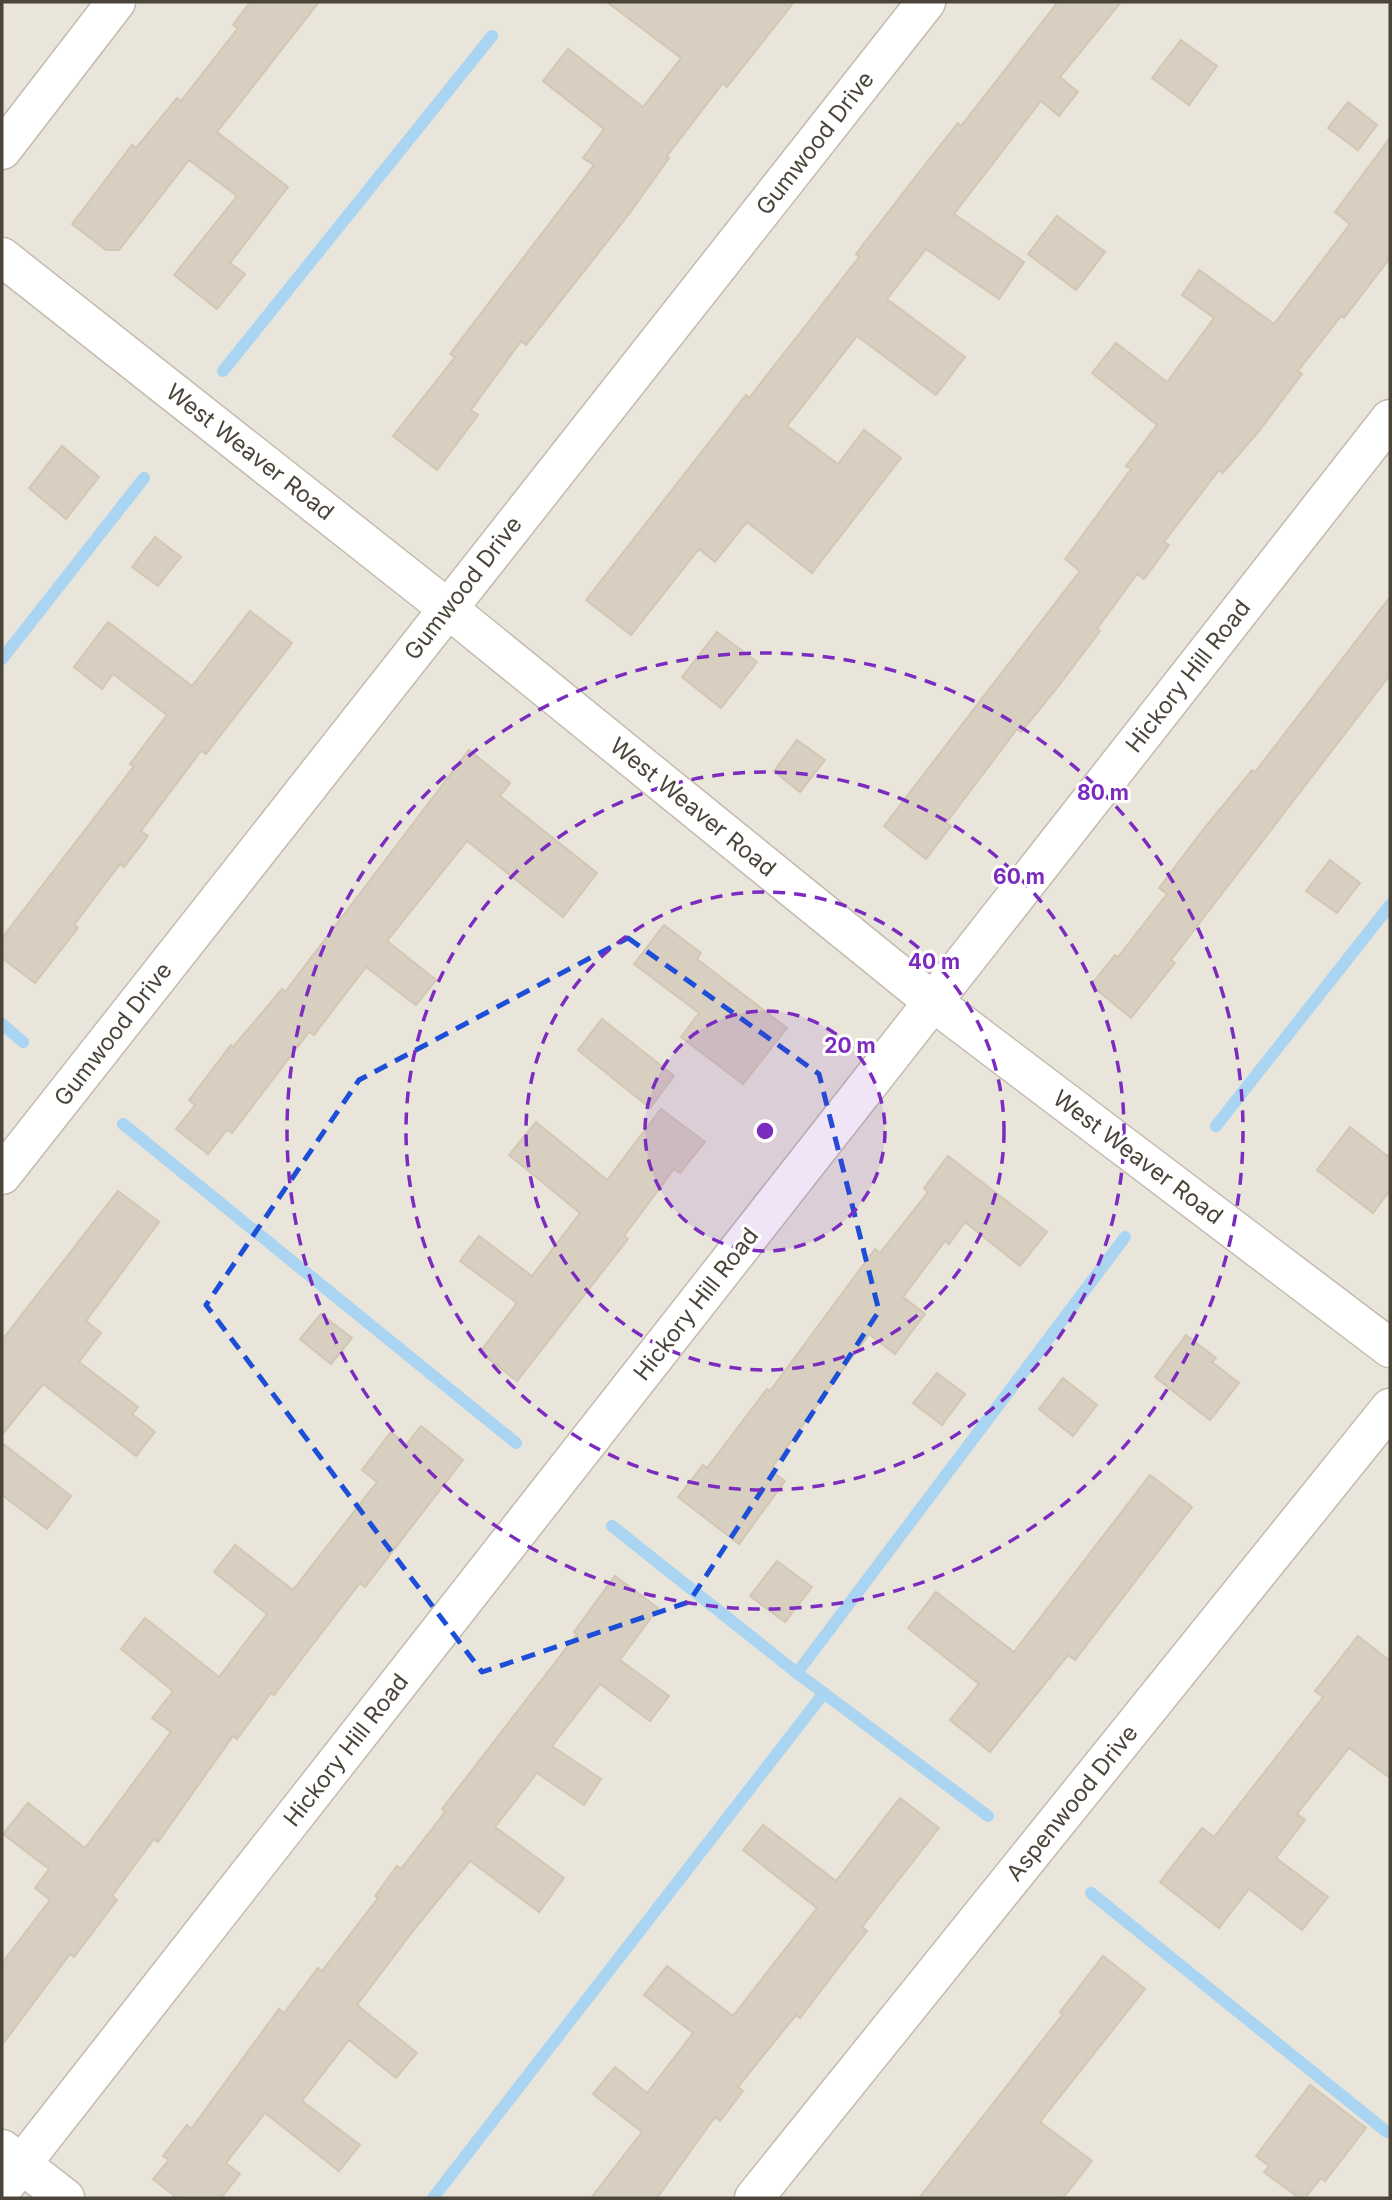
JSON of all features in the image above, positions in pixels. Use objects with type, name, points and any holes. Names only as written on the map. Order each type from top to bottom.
[{"type":"street","points":[[2,150],[116,2]]},
{"type":"street","name":"Gumwood Drive","points":[[2,1175],[926,2]]},
{"type":"street","name":"West Weaver Road","points":[[2,257],[447,608],[933,1002],[1390,1348]]},
{"type":"street","name":"Hickory Hill Road","points":[[8,2167],[933,1002],[1390,419]]},
{"type":"street","name":"Aspenwood Drive","points":[[754,2198],[1390,1408]]},
{"type":"street","points":[[8,2167],[65,2198]]},
{"type":"highlighted area","points":[[628,938],[819,1074],[879,1311],[689,1602],[482,1672],[206,1305],[359,1080]]},
{"type":"shaded area","points":[[2,2],[1390,2],[1390,2198],[2,2198]]},
{"type":"building","points":[[250,2],[319,2],[217,132],[288,187],[230,263],[245,274],[217,309],[174,275],[237,196],[189,160],[119,250],[106,250],[72,224],[132,145],[136,148],[177,98],[181,101],[238,28],[233,25]]},
{"type":"building","points":[[607,2],[794,2],[727,87],[723,83],[667,156],[669,158],[629,214],[526,345],[521,341],[471,410],[478,415],[437,470],[393,436],[455,357],[450,354],[594,165],[583,158],[604,129],[543,81],[568,49],[643,107],[681,58]]},
{"type":"building","points":[[1058,2],[1121,2],[1060,77],[1078,92],[1059,116],[1041,101],[954,214],[1024,262],[999,299],[926,249],[887,299],[965,357],[936,395],[857,336],[787,426],[838,464],[864,430],[901,458],[812,573],[747,522],[715,562],[699,549],[631,635],[586,600],[746,395],[749,398],[859,257],[856,254],[927,162],[958,123],[961,126]]},
{"type":"building","points":[[1181,40],[1217,66],[1189,105],[1152,78]]},
{"type":"building","points":[[1348,102],[1377,125],[1358,150],[1328,128]]},
{"type":"building","points":[[1390,138],[1390,258],[1344,318],[1341,316],[1298,371],[1302,374],[1259,431],[1223,473],[1219,470],[1164,542],[1169,545],[1144,579],[1137,574],[1097,629],[1100,631],[1057,688],[1021,732],[1017,729],[946,823],[951,826],[926,859],[884,826],[1080,571],[1065,559],[1131,469],[1126,466],[1157,425],[1092,373],[1116,343],[1167,382],[1214,318],[1182,295],[1199,270],[1274,324],[1350,224],[1335,212]]},
{"type":"building","points":[[1057,216],[1105,252],[1076,290],[1028,254]]},
{"type":"building","points":[[62,446],[99,477],[66,519],[29,488]]},
{"type":"building","points":[[155,537],[181,557],[158,586],[132,567]]},
{"type":"building","points":[[1390,597],[1390,675],[1171,960],[1175,963],[1131,1018],[1091,985],[1115,955],[1118,957],[1167,894],[1159,888],[1202,831],[1252,770],[1255,772]]},
{"type":"building","points":[[250,611],[292,643],[206,754],[201,751],[141,831],[148,836],[124,867],[120,864],[74,925],[78,928],[35,983],[2,958],[2,938],[134,766],[130,764],[167,715],[113,674],[102,689],[74,667],[108,622],[192,686]]},
{"type":"building","points":[[717,632],[757,662],[721,708],[682,677]]},
{"type":"building","points":[[797,740],[825,760],[800,792],[774,771]]},
{"type":"building","points":[[469,750],[510,783],[500,796],[597,873],[563,917],[467,841],[387,941],[436,980],[416,1005],[366,967],[314,1035],[309,1032],[232,1133],[227,1130],[208,1154],[176,1129],[195,1105],[189,1100],[231,1045],[233,1047],[282,989],[285,992]]},
{"type":"building","points":[[1330,860],[1360,883],[1337,913],[1306,891]]},
{"type":"building","points":[[664,925],[701,953],[697,959],[787,1028],[743,1084],[681,1037],[699,1013],[634,964]]},
{"type":"building","points":[[602,1019],[674,1076],[650,1108],[578,1050]]},
{"type":"building","points":[[661,1109],[705,1142],[680,1173],[674,1169],[624,1236],[628,1239],[517,1381],[480,1352],[517,1303],[460,1261],[479,1236],[532,1276],[580,1213],[509,1155],[536,1122],[607,1180]]},
{"type":"building","points":[[1350,1127],[1390,1158],[1390,1190],[1373,1213],[1317,1170]]},
{"type":"building","points":[[948,1156],[1047,1232],[1020,1266],[965,1222],[949,1244],[945,1241],[903,1297],[925,1314],[895,1354],[869,1334],[770,1470],[785,1481],[739,1544],[678,1497],[703,1465],[707,1468],[767,1389],[770,1391],[875,1249],[880,1253],[928,1192],[924,1188]]},
{"type":"building","points":[[118,1191],[159,1222],[86,1321],[101,1333],[79,1362],[138,1407],[132,1414],[155,1432],[136,1456],[43,1384],[2,1435],[2,1340]]},
{"type":"building","points":[[321,1314],[352,1338],[331,1364],[300,1339]]},
{"type":"building","points":[[1186,1335],[1216,1358],[1212,1362],[1239,1383],[1210,1420],[1155,1377]]},
{"type":"building","points":[[937,1373],[965,1394],[942,1425],[913,1403]]},
{"type":"building","points":[[1063,1378],[1097,1405],[1073,1436],[1039,1409]]},
{"type":"building","points":[[421,1426],[463,1460],[365,1587],[360,1583],[274,1695],[271,1693],[237,1739],[233,1736],[158,1842],[154,1839],[112,1896],[117,1900],[74,1957],[70,1954],[2,2045],[2,1963],[50,1900],[35,1888],[49,1869],[3,1834],[28,1803],[85,1848],[171,1732],[152,1718],[173,1691],[121,1649],[145,1618],[219,1677],[267,1614],[214,1572],[235,1545],[293,1590],[377,1482],[362,1470],[391,1432],[406,1445]]},
{"type":"building","points":[[2,1443],[71,1496],[47,1529],[2,1495]]},
{"type":"building","points":[[1150,1475],[1192,1507],[1075,1660],[1068,1655],[990,1752],[950,1720],[979,1684],[908,1628],[936,1592],[1014,1652]]},
{"type":"building","points":[[777,1561],[812,1587],[785,1622],[750,1596]]},
{"type":"building","points":[[615,1576],[658,1608],[620,1660],[669,1696],[650,1721],[600,1684],[552,1746],[601,1779],[584,1805],[537,1773],[495,1827],[564,1878],[539,1912],[470,1861],[416,1927],[357,2005],[417,2053],[396,2078],[349,2040],[302,2101],[360,2145],[339,2171],[265,2113],[226,2163],[240,2174],[221,2198],[177,2198],[153,2179],[169,2160],[163,2156],[187,2125],[191,2129],[279,2009],[284,2013],[318,1968],[322,1971],[378,1898],[375,1896],[397,1866],[401,1869],[445,1812],[442,1809],[577,1634],[574,1632]]},
{"type":"building","points":[[1358,1636],[1390,1661],[1390,1778],[1349,1748],[1297,1814],[1305,1820],[1276,1858],[1328,1897],[1302,1930],[1249,1889],[1219,1928],[1160,1882],[1202,1828],[1214,1837],[1323,1697],[1315,1691]]},
{"type":"building","points":[[900,1798],[939,1828],[862,1927],[867,1931],[800,2018],[796,2015],[738,2087],[743,2091],[720,2121],[715,2117],[657,2198],[591,2198],[642,2132],[593,2094],[615,2067],[647,2093],[693,2033],[644,1995],[667,1966],[733,2016],[817,1908],[743,1850],[763,1825],[836,1881]]},
{"type":"building","points":[[1103,1956],[1145,1989],[1040,2122],[1092,2161],[1063,2198],[919,2198],[1063,2014],[1060,2012]]},
{"type":"building","points":[[1310,2085],[1366,2128],[1325,2181],[1321,2178],[1305,2198],[1299,2198],[1264,2172],[1269,2166],[1256,2156]]},
{"type":"waterway","points":[[223,371],[492,36]]},
{"type":"waterway","points":[[2,659],[144,478]]},
{"type":"waterway","points":[[1216,1126],[1390,905]]},
{"type":"waterway","points":[[2,1024],[23,1042]]},
{"type":"waterway","points":[[123,1124],[516,1443]]},
{"type":"waterway","points":[[797,1673],[1125,1237]]},
{"type":"waterway","points":[[612,1526],[797,1673],[988,1816]]},
{"type":"waterway","points":[[433,2198],[824,1693]]},
{"type":"waterway","points":[[1091,1893],[1387,2132]]}]
